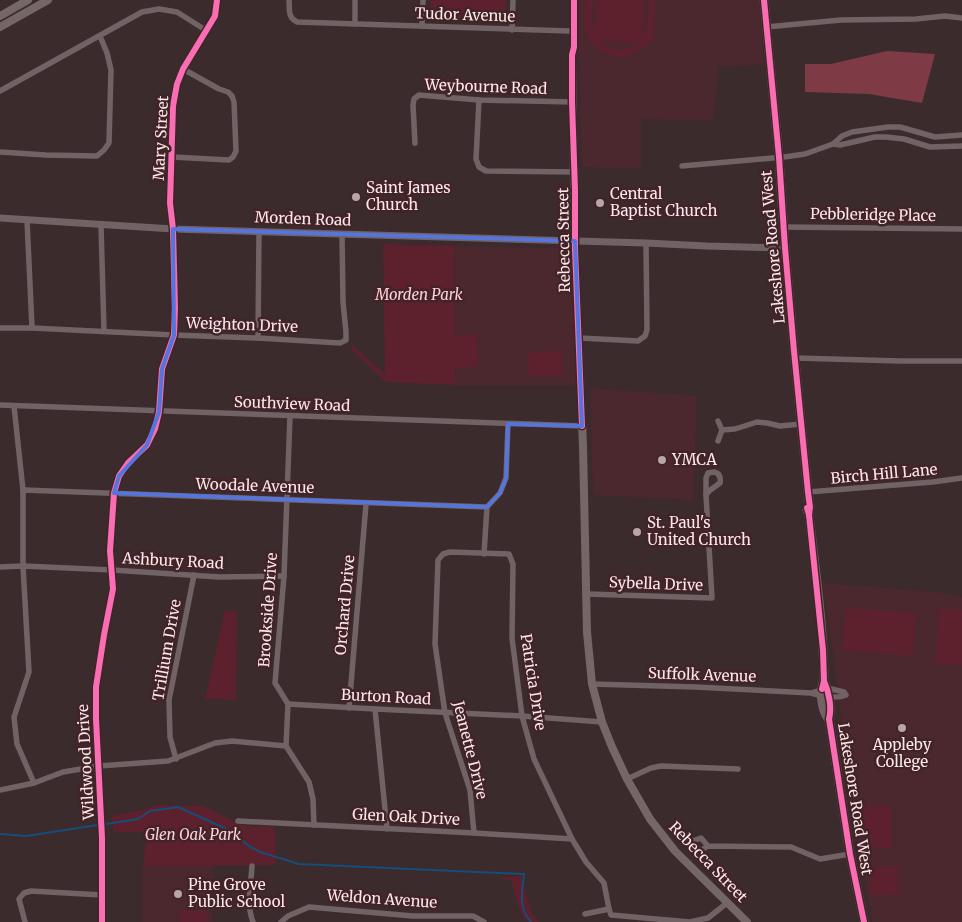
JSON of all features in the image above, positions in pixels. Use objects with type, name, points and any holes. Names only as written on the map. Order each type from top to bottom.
[{"type":"main road","points":[[0,16],[28,0]]},
{"type":"main road","points":[[0,27],[48,0]]},
{"type":"main road","name":"Rebecca Street","points":[[570,0],[569,47],[572,54]]},
{"type":"main road","name":"Rebecca Street","points":[[574,0],[572,102],[575,241],[580,338],[587,632],[592,684],[602,722],[612,747],[627,780],[650,818],[675,851],[747,922]]},
{"type":"main road","name":"Lakeshore Road West","points":[[764,0],[810,507],[809,515],[823,650],[825,690],[850,854],[864,922]]},
{"type":"street","name":"Mary Street","points":[[173,229],[170,203],[173,106],[177,84],[183,69],[215,16],[217,0]]},
{"type":"street","name":"Tudor Avenue","points":[[290,0],[290,15],[296,22],[569,31]]},
{"type":"street","points":[[355,24],[356,0]]},
{"type":"street","points":[[422,26],[423,0]]},
{"type":"street","points":[[512,30],[513,0]]},
{"type":"street","points":[[0,91],[142,12],[159,9],[177,12],[207,30]]},
{"type":"street","points":[[766,27],[841,20],[916,19],[945,16],[962,18]]},
{"type":"street","points":[[0,152],[97,156],[104,150],[109,143],[111,70],[107,52],[100,36]]},
{"type":"street","points":[[172,157],[229,160],[236,151],[234,102],[232,96],[228,92],[183,69]]},
{"type":"street","name":"Weybourne Road","points":[[415,143],[413,105],[414,99],[419,96],[479,100],[572,102]]},
{"type":"street","points":[[479,100],[476,159],[479,167],[486,171],[575,172]]},
{"type":"street","points":[[682,166],[805,154],[833,144],[842,136],[852,132],[874,128],[900,127],[935,137],[962,135]]},
{"type":"street","points":[[874,128],[875,137]]},
{"type":"street","points":[[913,141],[916,132]]},
{"type":"street","points":[[833,144],[840,145],[875,137],[913,141],[930,147],[962,146]]},
{"type":"street","name":"Morden Road","points":[[0,218],[173,229],[785,248]]},
{"type":"street","points":[[27,220],[32,328]]},
{"type":"street","points":[[101,225],[104,331]]},
{"type":"street","name":"Pebbleridge Place","points":[[784,227],[962,229]]},
{"type":"street","name":"Wildwood Drive","points":[[102,922],[102,838],[96,687],[113,589],[110,551],[114,493],[119,476],[128,463],[147,445],[155,428],[159,412],[162,368],[174,335],[173,229]]},
{"type":"street","points":[[258,338],[259,232]]},
{"type":"street","name":"Weighton Drive","points":[[0,328],[104,331],[340,343],[346,340],[342,302],[342,234]]},
{"type":"street","points":[[580,338],[638,341],[645,336],[647,330],[646,243]]},
{"type":"street","points":[[795,358],[962,361]]},
{"type":"street","name":"Southview Road","points":[[0,405],[582,426]]},
{"type":"street","points":[[14,406],[23,490],[23,566],[29,672],[14,717],[16,744],[34,783]]},
{"type":"street","name":"Brookside Drive","points":[[288,704],[275,683],[284,576],[290,416]]},
{"type":"street","points":[[718,420],[722,430],[718,441]]},
{"type":"street","points":[[722,430],[735,429],[757,422],[780,426],[801,424]]},
{"type":"street","points":[[484,554],[486,507],[500,493],[506,478],[508,424]]},
{"type":"street","name":"Birch Hill Lane","points":[[808,492],[962,478]]},
{"type":"street","name":"Woodale Avenue","points":[[23,490],[486,507]]},
{"type":"street","name":"Sybella Drive","points":[[587,594],[712,598],[706,496]]},
{"type":"street","name":"Orchard Drive","points":[[349,708],[366,504]]},
{"type":"street","name":"Jeanette Drive","points":[[474,833],[470,790],[446,713],[435,644],[438,560],[443,554],[450,552],[484,554]]},
{"type":"street","name":"Patricia Drive","points":[[484,554],[509,554],[513,564],[512,638],[522,716],[534,759],[572,840],[586,862],[604,883],[608,909]]},
{"type":"street","name":"Ashbury Road","points":[[0,567],[23,566],[112,570],[219,577],[284,576]]},
{"type":"street","name":"Trillium Drive","points":[[176,759],[170,736],[169,700],[194,575]]},
{"type":"street","name":"Suffolk Avenue","points":[[592,684],[811,693],[825,690]]},
{"type":"street","points":[[288,704],[286,746],[309,782],[313,799],[314,825]]},
{"type":"street","name":"Burton Road","points":[[288,704],[602,722]]},
{"type":"street","points":[[375,709],[387,829]]},
{"type":"street","points":[[0,790],[34,783],[63,772],[99,766],[168,761],[215,743],[232,741],[286,746]]},
{"type":"street","points":[[627,780],[651,768],[661,766],[738,769]]},
{"type":"street","name":"Glen Oak Drive","points":[[238,821],[572,840]]},
{"type":"street","points":[[708,846],[791,847],[820,859],[850,854]]},
{"type":"street","points":[[252,866],[250,914],[253,922]]},
{"type":"street","points":[[25,922],[19,899],[24,893],[31,891],[102,895]]},
{"type":"street","points":[[585,914],[608,909],[611,916],[690,922],[708,918],[727,903]]},
{"type":"street","name":"Weldon Avenue","points":[[281,922],[288,916],[310,907],[412,919],[473,916],[484,922]]},
{"type":"highlighted area","points":[[173,229],[575,241],[582,426],[508,424],[506,478],[500,493],[487,507],[114,493],[119,476],[147,445],[159,412],[162,369],[174,335]]},
{"type":"shaded area","points":[[579,0],[759,0],[764,64],[719,67],[713,121],[641,119],[641,169],[582,167]]},
{"type":"shaded area","points":[[887,51],[935,54],[922,103],[869,94],[805,92],[805,64],[831,64]]},
{"type":"shaded area","points":[[454,246],[569,248],[576,385],[456,385]]},
{"type":"shaded area","points":[[590,388],[697,396],[693,500],[593,495]]},
{"type":"shaded area","name":"Appleby College","points":[[822,583],[937,592],[962,597],[962,922],[872,922],[851,795]]},
{"type":"shaded area","name":"Pine Grove Public School","points":[[213,865],[212,922],[143,922],[143,866]]},
{"type":"green space","points":[[430,0],[506,0],[505,22],[432,20],[430,17]]},
{"type":"green space","points":[[586,0],[593,0],[592,23],[595,34],[597,0],[644,0],[643,37],[647,26],[649,0],[655,0],[653,41],[632,54],[622,57],[608,55],[601,51],[595,47],[587,35],[585,28]],"holes":[[[599,41],[638,43],[623,50],[618,50],[603,45]]]},
{"type":"green space","name":"Morden Park","points":[[383,244],[454,246],[455,338],[476,334],[478,364],[476,367],[455,368],[456,385],[386,382],[350,348],[352,345],[385,374]]},
{"type":"green space","points":[[562,351],[563,375],[529,376],[528,352]]},
{"type":"green space","points":[[846,608],[916,613],[913,656],[842,650]]},
{"type":"green space","points":[[939,608],[962,610],[962,665],[935,663]]},
{"type":"green space","points":[[225,611],[237,612],[236,700],[205,699]]},
{"type":"green space","name":"Glen Oak Park","points":[[156,805],[203,806],[243,826],[275,827],[276,865],[143,866],[147,832],[114,832],[111,816],[146,809]]},
{"type":"green space","points":[[889,805],[891,807],[892,848],[863,849],[863,807]]},
{"type":"green space","points":[[896,866],[898,868],[899,894],[871,895],[871,867]]},
{"type":"green space","points":[[521,876],[532,914],[539,922],[528,922],[519,908],[511,881],[502,879],[502,877]]},
{"type":"green space","points":[[180,910],[207,911],[207,922],[180,922]]},
{"type":"waterway","points":[[106,824],[138,819],[150,811],[178,807],[231,831],[249,846],[260,852],[299,864],[524,874],[523,905],[524,911],[531,922]]},
{"type":"waterway","points":[[0,834],[27,836],[97,825]]},
{"type":"cycle path","points":[[102,922],[102,838],[96,687],[113,589],[110,551],[114,493],[119,476],[128,463],[147,445],[155,429],[159,412],[162,369],[174,335],[173,229],[170,203],[173,106],[177,84],[183,69],[215,16],[217,0]]},
{"type":"cycle path","points":[[574,0],[572,102],[575,249],[582,426]]},
{"type":"cycle path","points":[[764,0],[779,157],[794,351],[810,507],[809,515]]},
{"type":"cycle path","points":[[807,508],[823,650],[824,681],[822,689]]},
{"type":"cycle path","points":[[824,681],[830,700],[829,719],[850,854],[864,922]]},
{"type":"place","name":"Saint James Church","points":[[356,197]]},
{"type":"place","name":"Central Baptist Church","points":[[600,203]]},
{"type":"place","name":"YMCA","points":[[662,460]]},
{"type":"place","name":"St. Paul's United Church","points":[[637,532]]},
{"type":"place","name":"Appleby College","points":[[902,728]]},
{"type":"place","name":"Pine Grove Public School","points":[[178,894]]}]
